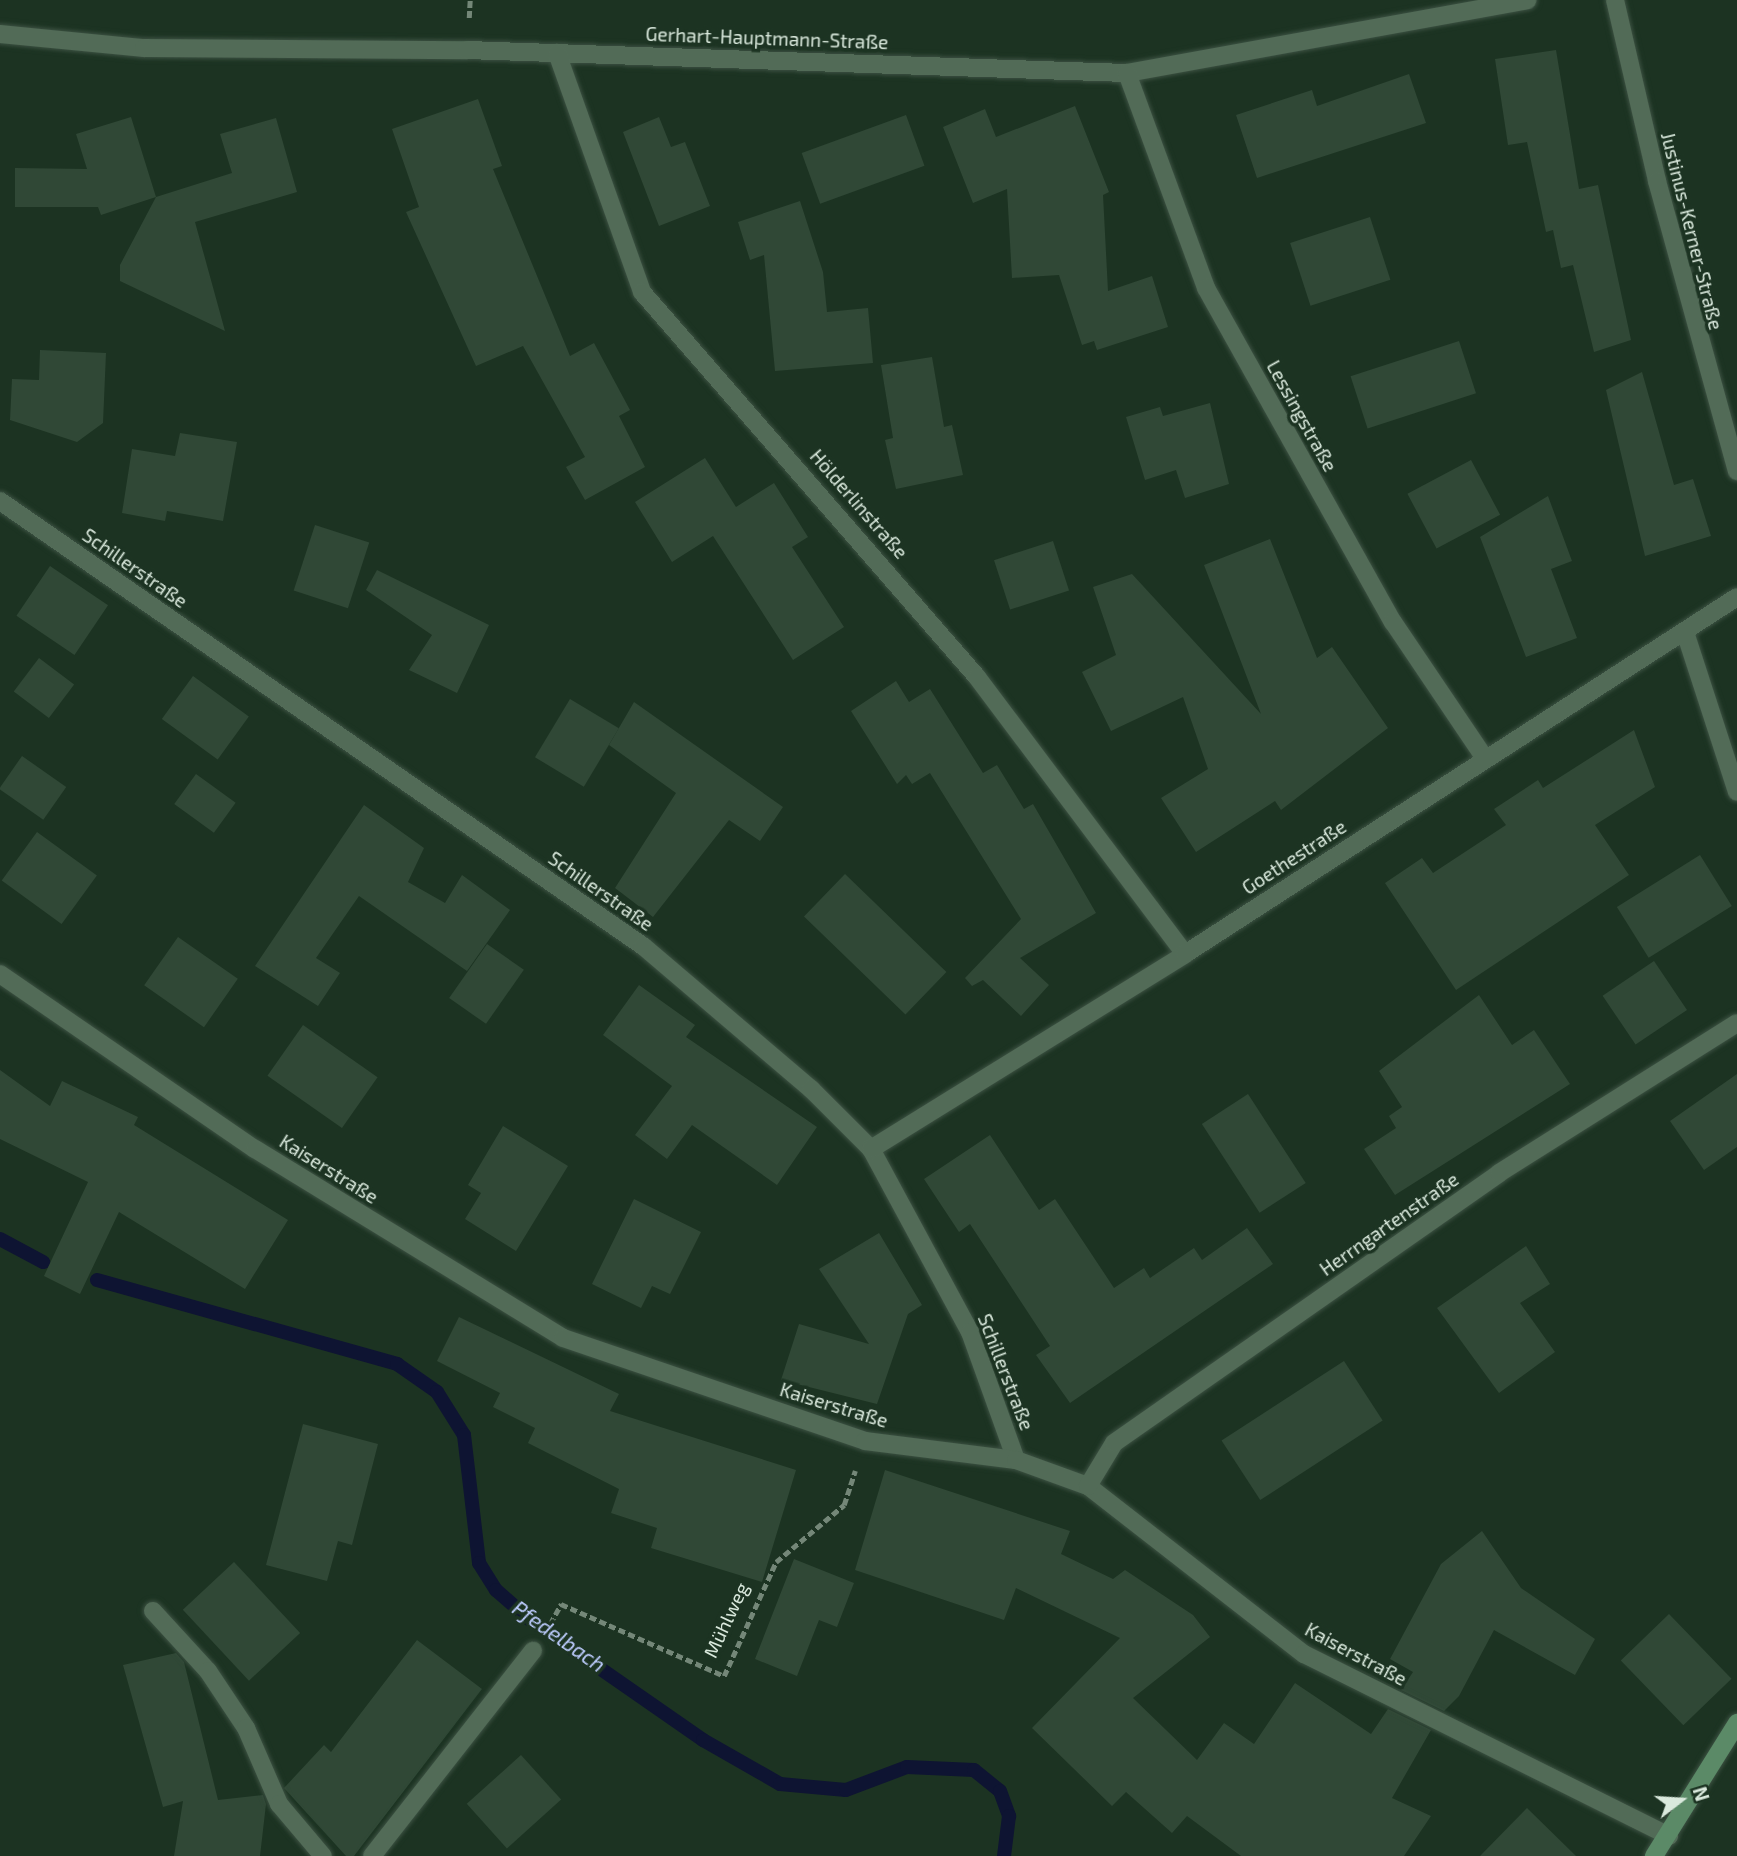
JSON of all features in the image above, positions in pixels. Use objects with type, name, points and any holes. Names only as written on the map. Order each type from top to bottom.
[{"type":"main road","points":[[1654,1856],[1669,1836],[1737,1723]]},
{"type":"street","name":"Gerhart-Hauptmann-Straße","points":[[0,34],[144,48],[557,53],[1127,73],[1527,0]]},
{"type":"street","name":"Justinus-Kerner-Straße","points":[[1615,0],[1670,233],[1737,471]]},
{"type":"street","name":"Hölderlinstraße","points":[[557,53],[642,292],[977,677],[1185,954]]},
{"type":"street","name":"Lessingstraße","points":[[1127,73],[1206,288],[1393,622],[1484,757]]},
{"type":"street","name":"Schillerstraße","points":[[0,501],[643,946],[871,1149],[970,1332],[1016,1460]]},
{"type":"street","name":"Goethestraße","points":[[871,1149],[1185,954],[1484,757],[1737,597]]},
{"type":"street","points":[[1685,632],[1737,792]]},
{"type":"street","name":"Kaiserstraße","points":[[0,974],[256,1149],[563,1338],[865,1441],[1016,1460],[1088,1486],[1304,1654],[1669,1836]]},
{"type":"street","name":"Herrngartenstraße","points":[[1088,1486],[1114,1443],[1499,1173],[1737,1023]]},
{"type":"street","points":[[153,1611],[208,1671],[246,1728],[279,1804],[323,1856]]},
{"type":"street","points":[[372,1856],[533,1651]]},
{"type":"path","name":"Mühlweg","points":[[561,1604],[724,1676],[776,1562],[844,1505],[865,1441]]},
{"type":"building","points":[[1556,50],[1579,189],[1598,185],[1631,340],[1594,352],[1573,265],[1561,268],[1553,230],[1546,232],[1527,142],[1508,145],[1495,59]]},
{"type":"building","points":[[1409,74],[1426,123],[1257,178],[1236,115],[1312,90],[1317,106]]},
{"type":"building","points":[[478,99],[502,166],[493,169],[570,356],[594,343],[630,410],[619,416],[645,467],[585,500],[566,467],[585,457],[523,346],[476,366],[406,212],[419,207],[392,129]]},
{"type":"building","points":[[1075,106],[1109,192],[1103,195],[1108,291],[1152,276],[1168,327],[1097,350],[1094,341],[1082,345],[1059,275],[1012,278],[1007,189],[973,203],[943,127],[985,109],[996,137]]},
{"type":"building","points":[[906,115],[924,166],[820,204],[802,153]]},
{"type":"building","points":[[131,117],[156,197],[101,215],[98,207],[15,207],[15,168],[87,169],[76,134]]},
{"type":"building","points":[[659,117],[671,147],[685,142],[710,206],[659,226],[623,132]]},
{"type":"building","points":[[276,118],[297,192],[195,222],[225,331],[120,281],[120,265],[156,197],[232,173],[220,134]]},
{"type":"building","points":[[800,201],[823,272],[827,312],[868,308],[873,363],[775,371],[764,255],[750,260],[738,222]]},
{"type":"building","points":[[1370,217],[1390,280],[1311,306],[1290,243]]},
{"type":"building","points":[[1459,341],[1476,393],[1368,429],[1351,376]]},
{"type":"building","points":[[40,350],[106,353],[103,423],[77,442],[10,420],[12,379],[39,380]]},
{"type":"building","points":[[932,357],[944,427],[952,425],[963,475],[896,489],[885,440],[893,438],[881,365]]},
{"type":"building","points":[[1642,372],[1674,485],[1693,479],[1711,536],[1645,556],[1606,390]]},
{"type":"building","points":[[1210,403],[1229,484],[1185,498],[1176,470],[1145,480],[1126,417],[1160,407],[1163,416]]},
{"type":"building","points":[[180,433],[237,442],[223,521],[167,511],[165,521],[122,513],[132,449],[175,456]]},
{"type":"building","points":[[705,458],[736,507],[774,483],[808,537],[792,547],[844,627],[793,660],[713,536],[672,562],[635,502]]},
{"type":"building","points":[[1471,460],[1500,515],[1437,549],[1407,494]]},
{"type":"building","points":[[1548,496],[1572,561],[1551,569],[1577,638],[1526,657],[1480,537]]},
{"type":"building","points":[[315,525],[369,543],[348,608],[294,591]]},
{"type":"building","points":[[1270,539],[1317,658],[1332,647],[1388,728],[1281,810],[1275,801],[1196,852],[1161,798],[1208,769],[1183,697],[1111,731],[1082,672],[1116,655],[1093,587],[1132,574],[1261,714],[1204,565]]},
{"type":"building","points":[[1053,541],[1069,590],[1010,610],[994,560]]},
{"type":"building","points":[[50,566],[108,605],[74,655],[16,616]]},
{"type":"building","points":[[377,570],[489,625],[457,693],[409,670],[432,635],[366,590]]},
{"type":"building","points":[[39,658],[74,684],[49,718],[14,692]]},
{"type":"building","points":[[193,676],[249,717],[218,759],[162,719]]},
{"type":"building","points":[[896,681],[909,702],[930,689],[983,773],[997,765],[1024,809],[1033,804],[1096,913],[1020,958],[1049,985],[1021,1016],[983,980],[972,986],[965,978],[1021,919],[930,773],[912,784],[906,775],[897,784],[851,711]]},
{"type":"building","points":[[570,699],[619,728],[584,787],[535,757]]},
{"type":"building","points":[[634,702],[783,807],[760,841],[729,820],[653,917],[615,888],[676,793],[609,745]]},
{"type":"building","points":[[1634,730],[1655,787],[1595,825],[1629,875],[1456,990],[1385,883],[1422,858],[1433,873],[1506,825],[1494,809],[1538,780],[1543,788]]},
{"type":"building","points":[[22,756],[66,787],[43,820],[0,789]]},
{"type":"building","points":[[196,774],[236,803],[214,833],[174,804]]},
{"type":"building","points":[[364,805],[424,848],[408,882],[445,903],[462,875],[510,910],[467,971],[359,896],[316,958],[340,973],[318,1006],[255,966]]},
{"type":"building","points":[[37,832],[97,875],[62,924],[2,881]]},
{"type":"building","points":[[1700,855],[1732,906],[1649,958],[1617,907]]},
{"type":"building","points":[[845,874],[946,972],[905,1014],[804,916]]},
{"type":"building","points":[[178,937],[238,979],[204,1027],[144,985]]},
{"type":"building","points":[[487,944],[524,970],[486,1024],[449,998]]},
{"type":"building","points":[[1654,961],[1687,1010],[1636,1045],[1603,996]]},
{"type":"building","points":[[639,985],[695,1025],[686,1037],[817,1127],[777,1185],[692,1125],[667,1159],[635,1135],[672,1086],[603,1035]]},
{"type":"building","points":[[1479,995],[1512,1045],[1534,1030],[1570,1084],[1395,1195],[1364,1149],[1396,1128],[1389,1116],[1402,1107],[1379,1071]]},
{"type":"building","points":[[303,1025],[378,1077],[342,1128],[267,1076]]},
{"type":"building","points":[[0,1070],[50,1106],[62,1081],[138,1117],[134,1125],[288,1220],[245,1289],[119,1212],[80,1294],[44,1276],[88,1182],[0,1139]]},
{"type":"building","points":[[1737,1074],[1737,1147],[1704,1170],[1670,1121]]},
{"type":"building","points":[[1248,1094],[1306,1183],[1260,1213],[1202,1124]]},
{"type":"building","points":[[503,1126],[568,1166],[516,1251],[465,1219],[481,1193],[468,1185]]},
{"type":"building","points":[[990,1135],[1039,1210],[1055,1199],[1114,1288],[1144,1268],[1150,1278],[1194,1248],[1202,1260],[1247,1228],[1273,1264],[1070,1403],[1036,1355],[1050,1346],[970,1224],[959,1232],[924,1179]]},
{"type":"building","points":[[634,1199],[701,1232],[670,1294],[652,1286],[641,1308],[592,1284]]},
{"type":"building","points":[[879,1233],[922,1305],[908,1314],[877,1404],[781,1380],[799,1324],[869,1344],[819,1269]]},
{"type":"building","points":[[1526,1246],[1550,1284],[1520,1303],[1555,1352],[1499,1393],[1437,1308]]},
{"type":"building","points":[[459,1317],[619,1394],[610,1411],[796,1470],[762,1582],[651,1548],[657,1528],[611,1513],[619,1489],[528,1443],[535,1428],[493,1407],[500,1393],[437,1361]]},
{"type":"building","points":[[1344,1361],[1383,1421],[1260,1500],[1222,1441]]},
{"type":"building","points":[[303,1424],[378,1444],[352,1545],[338,1541],[327,1581],[266,1565]]},
{"type":"building","points":[[885,1470],[1070,1531],[1061,1554],[1113,1579],[1125,1570],[1193,1615],[1210,1637],[1133,1698],[1197,1760],[1224,1723],[1254,1744],[1295,1683],[1371,1734],[1388,1709],[1431,1730],[1392,1798],[1431,1816],[1404,1856],[1241,1856],[1187,1816],[1172,1833],[1126,1792],[1112,1806],[1032,1728],[1120,1638],[1016,1588],[1004,1620],[855,1570]]},
{"type":"building","points":[[1482,1531],[1521,1588],[1595,1639],[1575,1675],[1494,1630],[1459,1696],[1444,1711],[1401,1690],[1413,1672],[1390,1659],[1441,1564]]},
{"type":"building","points":[[794,1559],[854,1583],[837,1627],[819,1620],[797,1676],[755,1659]]},
{"type":"building","points":[[234,1562],[300,1633],[249,1681],[183,1610]]},
{"type":"building","points":[[1669,1614],[1732,1679],[1683,1725],[1621,1661]]},
{"type":"building","points":[[417,1640],[482,1689],[354,1856],[346,1856],[284,1788],[324,1745],[331,1752]]},
{"type":"building","points":[[176,1653],[184,1662],[218,1800],[263,1795],[266,1804],[260,1856],[174,1856],[183,1801],[163,1807],[123,1665]]},
{"type":"building","points":[[521,1755],[561,1800],[507,1848],[467,1804]]},
{"type":"building","points":[[1527,1808],[1576,1856],[1480,1856]]},
{"type":"waterway","name":"Pfedelbach","points":[[0,1239],[43,1262]]},
{"type":"waterway","name":"Pfedelbach","points":[[97,1280],[397,1364],[437,1392],[464,1435],[479,1563],[496,1590],[529,1619],[703,1740],[780,1784],[846,1790],[907,1767],[974,1770],[1000,1791],[1009,1816],[1004,1856]]}]
